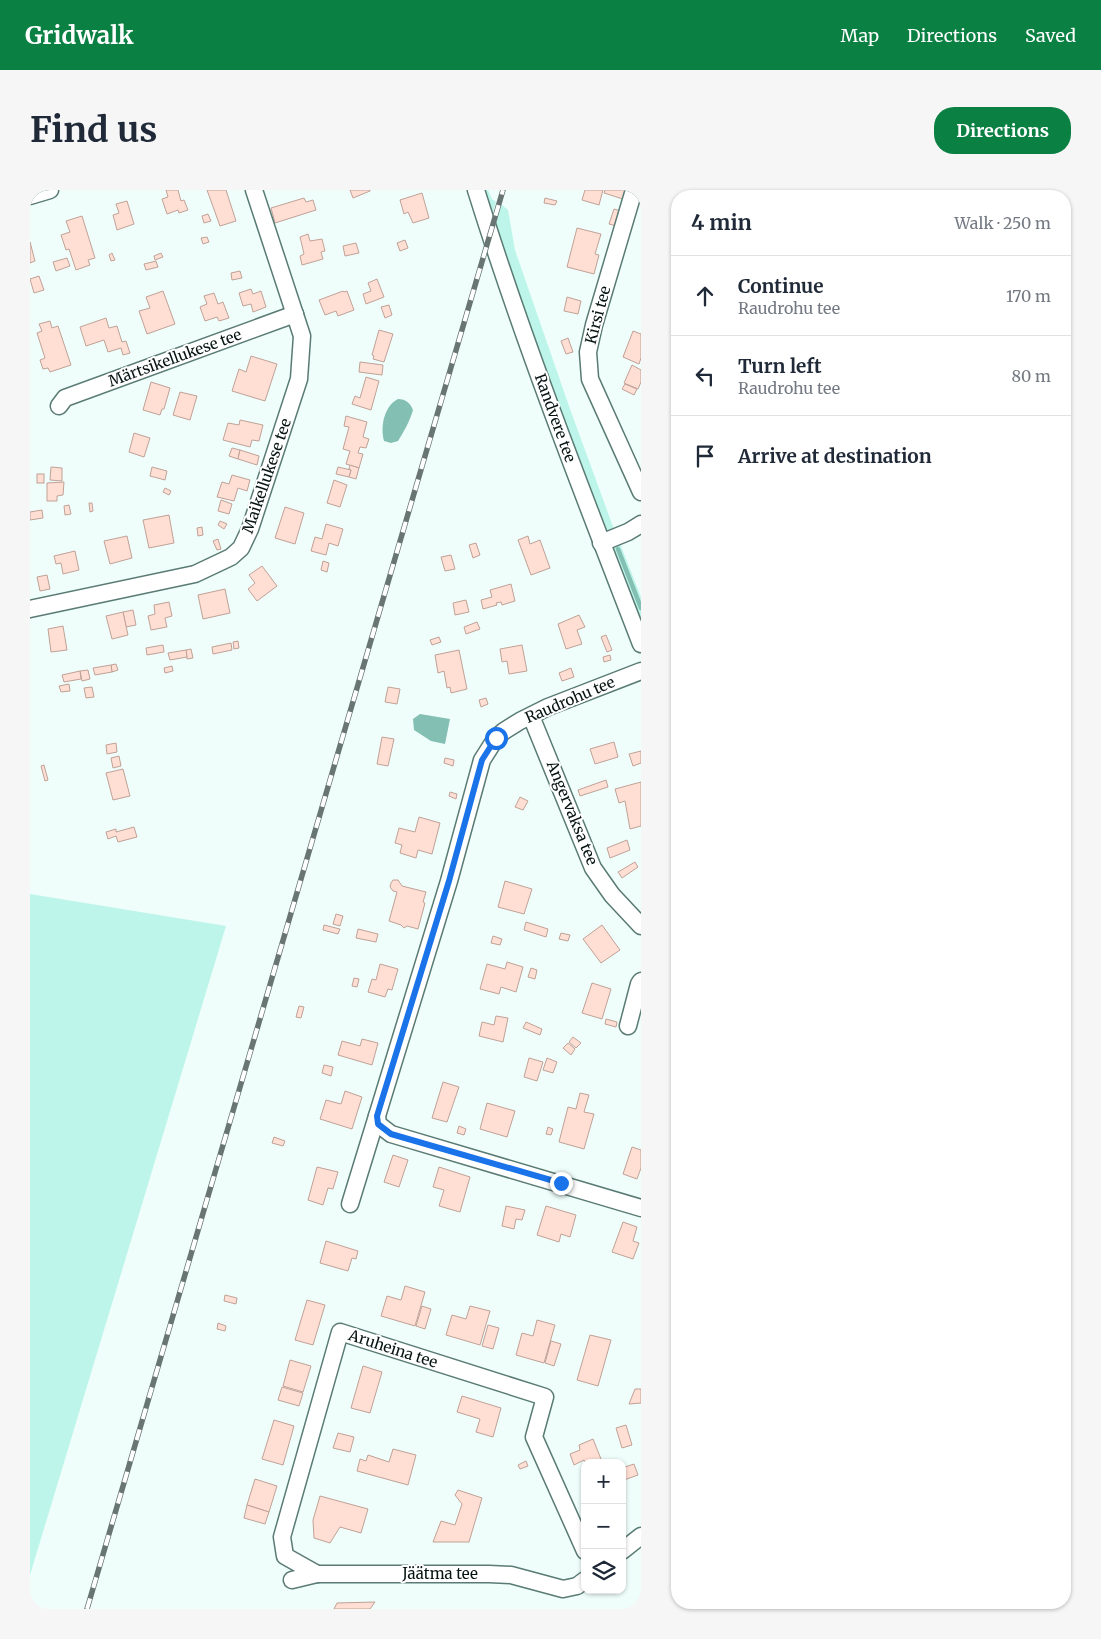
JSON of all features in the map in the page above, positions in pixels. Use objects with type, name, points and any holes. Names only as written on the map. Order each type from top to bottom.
[{"type":"street","points":[[30,196],[50,190]]},
{"type":"street","name":"Maikellukese tee","points":[[30,609],[195,574],[231,557],[241,548],[250,530],[299,379],[302,336],[254,190]]},
{"type":"street","name":"Randvere tee","points":[[476,190],[506,281],[576,477],[641,644]]},
{"type":"street","name":"Kirsi tee","points":[[634,190],[594,325],[588,352],[590,379],[641,492]]},
{"type":"street","name":"Märtsikellukese tee","points":[[59,406],[65,398],[295,314]]},
{"type":"street","points":[[601,543],[628,532],[641,524]]},
{"type":"street","name":"Raudrohu tee","points":[[350,1204],[449,881],[482,760],[496,738],[504,731],[548,707],[641,671]]},
{"type":"street","name":"Angervaksa tee","points":[[531,716],[593,868],[612,895],[641,926]]},
{"type":"street","points":[[628,1026],[641,981]]},
{"type":"street","points":[[377,1116],[378,1124],[391,1134],[641,1208]]},
{"type":"street","name":"Aruheina tee","points":[[317,1574],[285,1556],[282,1537],[340,1332],[545,1398],[534,1437],[584,1549]]},
{"type":"street","points":[[625,1549],[641,1536]]},
{"type":"street","name":"Jäätma tee","points":[[292,1580],[317,1574],[489,1574],[511,1575],[563,1589],[577,1586],[581,1583]]},
{"type":"shaded area","points":[[484,190],[488,190],[492,199],[496,202],[492,216]]},
{"type":"shaded area","points":[[501,204],[508,210],[515,250],[615,532],[606,530],[494,224]]},
{"type":"shaded area","points":[[398,399],[407,402],[413,410],[409,422],[398,441],[391,443],[384,441],[383,423],[389,407]]},
{"type":"shaded area","points":[[619,541],[641,597],[641,619],[613,548]]},
{"type":"shaded area","points":[[420,714],[450,719],[445,744],[431,741],[414,730],[413,719]]},
{"type":"shaded area","points":[[30,894],[226,926],[30,1575]]},
{"type":"building","points":[[166,190],[178,190],[181,201],[184,200],[188,210],[179,213],[178,210],[167,214],[162,199],[168,197]]},
{"type":"building","points":[[207,190],[226,190],[236,221],[220,226]]},
{"type":"building","points":[[350,190],[370,190],[370,191],[353,198]]},
{"type":"building","points":[[585,190],[603,190],[599,205],[582,200]]},
{"type":"building","points":[[605,190],[629,190],[626,200],[604,193]]},
{"type":"building","points":[[422,193],[429,218],[413,223],[408,212],[404,214],[400,200]]},
{"type":"building","points":[[304,198],[306,202],[313,200],[316,210],[275,223],[271,208]]},
{"type":"building","points":[[545,198],[557,201],[555,205],[544,203]]},
{"type":"building","points":[[127,201],[134,224],[117,230],[113,215],[119,213],[116,204]]},
{"type":"building","points":[[614,209],[621,211],[617,226],[609,224]]},
{"type":"building","points":[[208,214],[211,221],[204,223],[202,216]]},
{"type":"building","points":[[82,216],[95,258],[88,260],[90,265],[76,270],[69,249],[66,250],[61,235],[70,232],[66,221]]},
{"type":"building","points":[[577,228],[601,234],[595,254],[599,255],[594,274],[567,267]]},
{"type":"building","points":[[308,234],[310,241],[322,239],[325,251],[321,252],[323,259],[302,265],[300,256],[304,254],[300,237]]},
{"type":"building","points":[[207,237],[209,242],[203,244],[201,238]]},
{"type":"building","points":[[405,240],[408,248],[400,251],[397,243]]},
{"type":"building","points":[[30,242],[35,261],[30,263]]},
{"type":"building","points":[[356,243],[359,253],[345,256],[343,246]]},
{"type":"building","points":[[112,253],[115,260],[111,261],[109,255]]},
{"type":"building","points":[[161,253],[163,257],[155,260],[154,256]]},
{"type":"building","points":[[67,258],[70,266],[56,271],[53,262]]},
{"type":"building","points":[[156,261],[158,267],[146,270],[144,264]]},
{"type":"building","points":[[240,271],[242,278],[232,280],[231,273]]},
{"type":"building","points":[[39,276],[44,290],[34,293],[30,279]]},
{"type":"building","points":[[377,279],[384,297],[366,304],[363,294],[371,291],[368,283]]},
{"type":"building","points":[[251,289],[253,294],[261,291],[266,307],[253,312],[251,304],[243,306],[239,293]]},
{"type":"building","points":[[163,291],[175,324],[147,334],[139,311],[150,308],[146,297]]},
{"type":"building","points":[[347,291],[354,310],[338,316],[336,311],[325,315],[319,300]]},
{"type":"building","points":[[214,293],[218,304],[223,302],[229,318],[219,321],[217,317],[205,321],[200,307],[207,304],[204,296]]},
{"type":"building","points":[[567,297],[581,301],[578,314],[564,311]]},
{"type":"building","points":[[389,305],[392,315],[385,318],[381,307]]},
{"type":"building","points":[[106,318],[109,328],[117,326],[122,342],[126,341],[130,353],[123,355],[121,348],[108,352],[104,340],[86,346],[80,327]]},
{"type":"building","points":[[50,321],[52,328],[58,326],[71,365],[50,372],[48,368],[43,369],[40,360],[45,358],[37,333],[42,331],[39,324]]},
{"type":"building","points":[[379,330],[393,334],[384,362],[373,359],[374,356],[372,355]]},
{"type":"building","points":[[633,331],[641,334],[641,358],[639,364],[623,357]]},
{"type":"building","points":[[568,338],[573,352],[566,354],[561,341]]},
{"type":"building","points":[[251,356],[277,364],[265,401],[232,391],[239,369],[246,372]]},
{"type":"building","points":[[360,362],[383,365],[382,375],[359,372]]},
{"type":"building","points":[[632,365],[641,370],[641,382],[638,389],[624,383]]},
{"type":"building","points":[[366,377],[379,381],[371,410],[352,404],[355,396],[360,398]]},
{"type":"building","points":[[151,382],[170,388],[164,409],[162,409],[160,415],[143,410]]},
{"type":"building","points":[[625,384],[637,389],[634,395],[622,389]]},
{"type":"building","points":[[180,392],[197,396],[190,420],[173,415]]},
{"type":"building","points":[[346,416],[367,422],[363,437],[369,439],[366,448],[360,447],[358,453],[363,454],[359,468],[346,464],[350,451],[343,449],[349,427],[344,426]]},
{"type":"building","points":[[240,420],[263,425],[259,441],[252,440],[250,447],[223,440],[228,423],[239,425]]},
{"type":"building","points":[[134,433],[150,438],[144,457],[129,452]]},
{"type":"building","points":[[232,448],[240,450],[238,459],[229,456]]},
{"type":"building","points":[[240,450],[259,456],[257,465],[238,459]]},
{"type":"building","points":[[350,465],[359,468],[356,479],[349,477]]},
{"type":"building","points":[[51,467],[62,468],[62,481],[50,480]]},
{"type":"building","points":[[152,467],[167,471],[165,480],[150,476]]},
{"type":"building","points":[[338,467],[351,470],[349,477],[336,474]]},
{"type":"building","points":[[37,474],[44,474],[44,483],[37,483]]},
{"type":"building","points":[[232,475],[250,480],[247,491],[238,488],[234,501],[217,497],[222,482],[229,484]]},
{"type":"building","points":[[334,480],[347,485],[340,507],[327,503]]},
{"type":"building","points":[[64,482],[63,495],[57,496],[57,501],[47,501],[47,483]]},
{"type":"building","points":[[165,488],[171,491],[169,495],[163,492]]},
{"type":"building","points":[[221,500],[232,504],[229,514],[218,511]]},
{"type":"building","points":[[89,503],[92,503],[93,511],[90,512]]},
{"type":"building","points":[[69,505],[71,514],[65,515],[64,506]]},
{"type":"building","points":[[285,507],[304,513],[295,544],[275,538]]},
{"type":"building","points":[[42,510],[43,518],[30,520],[30,512]]},
{"type":"building","points":[[169,515],[174,543],[149,548],[143,520]]},
{"type":"building","points":[[220,521],[227,524],[224,529],[218,525]]},
{"type":"building","points":[[326,524],[343,529],[338,546],[329,543],[326,555],[311,551],[315,537],[322,539]]},
{"type":"building","points":[[202,527],[203,535],[198,536],[197,528]]},
{"type":"building","points":[[127,536],[132,558],[110,564],[104,541]]},
{"type":"building","points":[[528,536],[530,544],[540,540],[550,568],[531,575],[518,540]]},
{"type":"building","points":[[218,539],[221,549],[217,550],[213,541]]},
{"type":"building","points":[[476,543],[480,555],[473,558],[469,545]]},
{"type":"building","points":[[75,551],[79,570],[63,574],[61,563],[56,564],[54,556]]},
{"type":"building","points":[[451,555],[455,569],[445,571],[441,557]]},
{"type":"building","points":[[323,561],[329,563],[327,572],[321,570]]},
{"type":"building","points":[[262,566],[277,586],[257,601],[248,589],[255,583],[249,575]]},
{"type":"building","points":[[47,575],[50,589],[40,591],[37,577]]},
{"type":"building","points":[[511,584],[515,601],[502,605],[501,602],[496,603],[497,605],[483,609],[481,600],[492,597],[490,590]]},
{"type":"building","points":[[225,589],[230,613],[203,619],[198,595]]},
{"type":"building","points":[[466,600],[469,612],[455,615],[453,603]]},
{"type":"building","points":[[169,602],[172,616],[165,618],[167,627],[151,630],[148,616],[155,614],[154,605]]},
{"type":"building","points":[[133,610],[136,625],[126,627],[123,612]]},
{"type":"building","points":[[123,612],[128,635],[112,639],[106,616]]},
{"type":"building","points":[[579,615],[585,627],[577,630],[582,644],[566,649],[558,624]]},
{"type":"building","points":[[477,622],[480,629],[466,634],[464,627]]},
{"type":"building","points":[[63,626],[67,650],[51,652],[48,629]]},
{"type":"building","points":[[606,635],[612,650],[607,652],[601,637]]},
{"type":"building","points":[[439,637],[441,642],[432,645],[430,640]]},
{"type":"building","points":[[238,641],[239,648],[234,649],[233,642]]},
{"type":"building","points":[[231,643],[232,650],[213,654],[212,647]]},
{"type":"building","points":[[163,645],[164,652],[147,655],[146,648]]},
{"type":"building","points":[[522,645],[527,671],[509,674],[507,661],[502,662],[500,649]]},
{"type":"building","points":[[191,649],[193,658],[187,659],[186,650]]},
{"type":"building","points":[[186,650],[187,657],[170,660],[168,653]]},
{"type":"building","points":[[459,650],[467,689],[451,693],[450,687],[447,688],[444,671],[438,673],[435,655]]},
{"type":"building","points":[[610,655],[611,660],[604,662],[603,657]]},
{"type":"building","points":[[116,664],[118,670],[112,672],[111,665]]},
{"type":"building","points":[[111,665],[112,672],[95,675],[93,668]]},
{"type":"building","points":[[172,666],[173,671],[165,673],[164,668]]},
{"type":"building","points":[[571,668],[574,677],[562,681],[559,673]]},
{"type":"building","points":[[88,670],[90,679],[82,681],[80,671]]},
{"type":"building","points":[[80,671],[81,679],[64,682],[62,675]]},
{"type":"building","points":[[69,684],[70,691],[61,692],[59,686]]},
{"type":"building","points":[[92,687],[94,697],[86,698],[84,688]]},
{"type":"building","points":[[388,687],[400,689],[397,704],[385,702]]},
{"type":"building","points":[[486,698],[488,704],[481,707],[479,700]]},
{"type":"building","points":[[382,737],[394,739],[388,766],[377,764]]},
{"type":"building","points":[[614,742],[618,757],[595,764],[590,749]]},
{"type":"building","points":[[116,743],[117,752],[107,754],[106,745]]},
{"type":"building","points":[[641,751],[641,763],[633,766],[629,754]]},
{"type":"building","points":[[119,756],[121,766],[113,768],[111,758]]},
{"type":"building","points":[[445,758],[454,760],[453,766],[444,763]]},
{"type":"building","points":[[44,765],[48,780],[45,781],[41,766]]},
{"type":"building","points":[[123,769],[130,796],[113,800],[106,773]]},
{"type":"building","points":[[606,780],[608,787],[580,796],[578,790]]},
{"type":"building","points":[[641,782],[641,826],[630,829],[625,801],[619,803],[615,789]]},
{"type":"building","points":[[450,792],[457,794],[456,799],[449,796]]},
{"type":"building","points":[[520,797],[528,801],[523,810],[515,807]]},
{"type":"building","points":[[419,817],[440,823],[432,854],[418,850],[416,858],[400,853],[402,845],[395,843],[399,828],[415,832]]},
{"type":"building","points":[[134,827],[137,837],[118,842],[116,836],[108,839],[106,832],[116,829],[116,832]]},
{"type":"building","points":[[627,840],[630,850],[610,858],[607,848]]},
{"type":"building","points":[[635,862],[638,867],[622,878],[618,872]]},
{"type":"building","points":[[393,880],[398,880],[402,886],[426,892],[418,929],[407,926],[404,928],[389,921],[397,892],[393,891],[390,887]]},
{"type":"building","points":[[505,881],[532,889],[524,914],[498,907]]},
{"type":"building","points":[[336,914],[343,916],[340,926],[333,924]]},
{"type":"building","points":[[526,922],[548,929],[546,937],[524,930]]},
{"type":"building","points":[[324,925],[340,929],[338,934],[323,930]]},
{"type":"building","points":[[602,925],[620,950],[601,963],[583,939]]},
{"type":"building","points":[[358,929],[378,934],[376,942],[356,938]]},
{"type":"building","points":[[561,933],[570,935],[568,941],[559,939]]},
{"type":"building","points":[[493,936],[502,939],[500,945],[491,943]]},
{"type":"building","points":[[507,962],[523,967],[516,992],[501,987],[499,994],[480,989],[487,964],[505,969]]},
{"type":"building","points":[[380,964],[398,969],[392,990],[388,989],[385,997],[368,992],[372,979],[376,980]]},
{"type":"building","points":[[531,968],[537,970],[535,979],[528,977]]},
{"type":"building","points":[[354,978],[359,979],[357,987],[352,986]]},
{"type":"building","points":[[592,983],[611,989],[602,1019],[582,1013]]},
{"type":"building","points":[[299,1006],[304,1007],[301,1018],[296,1017]]},
{"type":"building","points":[[496,1016],[508,1018],[503,1042],[479,1036],[482,1022],[494,1025]]},
{"type":"building","points":[[606,1019],[617,1022],[616,1027],[605,1024]]},
{"type":"building","points":[[526,1022],[542,1029],[540,1035],[523,1028]]},
{"type":"building","points":[[573,1037],[581,1043],[576,1048],[569,1042]]},
{"type":"building","points":[[362,1039],[378,1043],[372,1065],[338,1055],[342,1041],[360,1046]]},
{"type":"building","points":[[568,1043],[575,1049],[571,1055],[563,1048]]},
{"type":"building","points":[[529,1058],[543,1062],[537,1081],[524,1077]]},
{"type":"building","points":[[547,1058],[557,1062],[553,1073],[543,1070]]},
{"type":"building","points":[[324,1065],[333,1067],[331,1076],[322,1073]]},
{"type":"building","points":[[443,1082],[459,1087],[447,1122],[432,1118]]},
{"type":"building","points":[[345,1091],[362,1097],[352,1129],[320,1119],[326,1100],[341,1104]]},
{"type":"building","points":[[580,1093],[589,1095],[584,1112],[594,1114],[584,1149],[559,1142],[568,1107],[576,1109]]},
{"type":"building","points":[[487,1103],[515,1111],[507,1137],[480,1129]]},
{"type":"building","points":[[459,1126],[466,1129],[464,1135],[457,1133]]},
{"type":"building","points":[[548,1127],[553,1129],[551,1135],[546,1134]]},
{"type":"building","points":[[274,1137],[285,1141],[283,1146],[272,1143]]},
{"type":"building","points":[[632,1147],[641,1150],[641,1168],[637,1179],[623,1174]]},
{"type":"building","points":[[393,1155],[408,1160],[399,1187],[384,1182]]},
{"type":"building","points":[[317,1167],[338,1172],[333,1189],[328,1188],[323,1205],[308,1200]]},
{"type":"building","points":[[439,1167],[470,1177],[460,1212],[439,1206],[444,1190],[433,1187]]},
{"type":"building","points":[[506,1206],[525,1210],[522,1220],[516,1219],[514,1229],[502,1226]]},
{"type":"building","points":[[546,1206],[576,1215],[570,1237],[561,1234],[559,1242],[537,1235]]},
{"type":"building","points":[[623,1222],[637,1227],[633,1241],[639,1243],[633,1259],[612,1252]]},
{"type":"building","points":[[326,1241],[358,1251],[356,1259],[352,1258],[348,1271],[320,1263]]},
{"type":"building","points":[[405,1286],[425,1292],[415,1326],[381,1316],[387,1296],[401,1300]]},
{"type":"building","points":[[225,1295],[237,1298],[236,1304],[224,1301]]},
{"type":"building","points":[[307,1300],[325,1305],[313,1345],[295,1340]]},
{"type":"building","points":[[422,1306],[431,1309],[425,1329],[416,1326]]},
{"type":"building","points":[[470,1306],[490,1311],[480,1345],[446,1335],[452,1315],[466,1319]]},
{"type":"building","points":[[537,1320],[555,1325],[544,1363],[516,1355],[522,1333],[533,1336]]},
{"type":"building","points":[[218,1323],[226,1326],[225,1331],[217,1329]]},
{"type":"building","points":[[488,1325],[499,1328],[493,1349],[482,1346]]},
{"type":"building","points":[[590,1335],[611,1340],[598,1386],[577,1380]]},
{"type":"building","points":[[551,1341],[561,1344],[554,1366],[545,1363]]},
{"type":"building","points":[[290,1360],[311,1366],[303,1392],[283,1386]]},
{"type":"building","points":[[363,1366],[382,1372],[370,1413],[351,1408]]},
{"type":"building","points":[[282,1387],[303,1393],[299,1406],[278,1400]]},
{"type":"building","points":[[635,1389],[641,1389],[641,1403],[629,1404]]},
{"type":"building","points":[[462,1396],[501,1408],[493,1437],[476,1432],[480,1419],[457,1412]]},
{"type":"building","points":[[274,1420],[294,1426],[283,1465],[262,1459]]},
{"type":"building","points":[[626,1425],[632,1445],[622,1448],[616,1428]]},
{"type":"building","points":[[338,1433],[354,1437],[350,1452],[333,1448]]},
{"type":"building","points":[[593,1439],[601,1459],[581,1459],[581,1462],[574,1465],[570,1454],[580,1450],[579,1445]]},
{"type":"building","points":[[393,1449],[416,1455],[408,1485],[357,1471],[360,1459],[366,1461],[368,1455],[389,1462]]},
{"type":"building","points":[[526,1461],[528,1466],[520,1469],[518,1465]]},
{"type":"building","points":[[634,1464],[638,1475],[626,1479],[626,1467]]},
{"type":"building","points":[[255,1479],[277,1486],[269,1512],[247,1505]]},
{"type":"building","points":[[458,1490],[482,1498],[469,1542],[433,1542],[441,1521],[455,1525],[462,1504],[455,1495]]},
{"type":"building","points":[[320,1496],[368,1509],[361,1533],[340,1527],[330,1543],[314,1538],[313,1520]]},
{"type":"building","points":[[247,1505],[269,1512],[265,1524],[244,1518]]},
{"type":"building","points":[[375,1602],[370,1609],[334,1609],[337,1603]]},
{"type":"waterway","points":[[618,549],[641,608]]},
{"type":"railway","points":[[87,1609],[503,190]]},
{"type":"route","points":[[496,738],[482,760],[449,881],[377,1116],[378,1124],[391,1134],[561,1183]]}]
